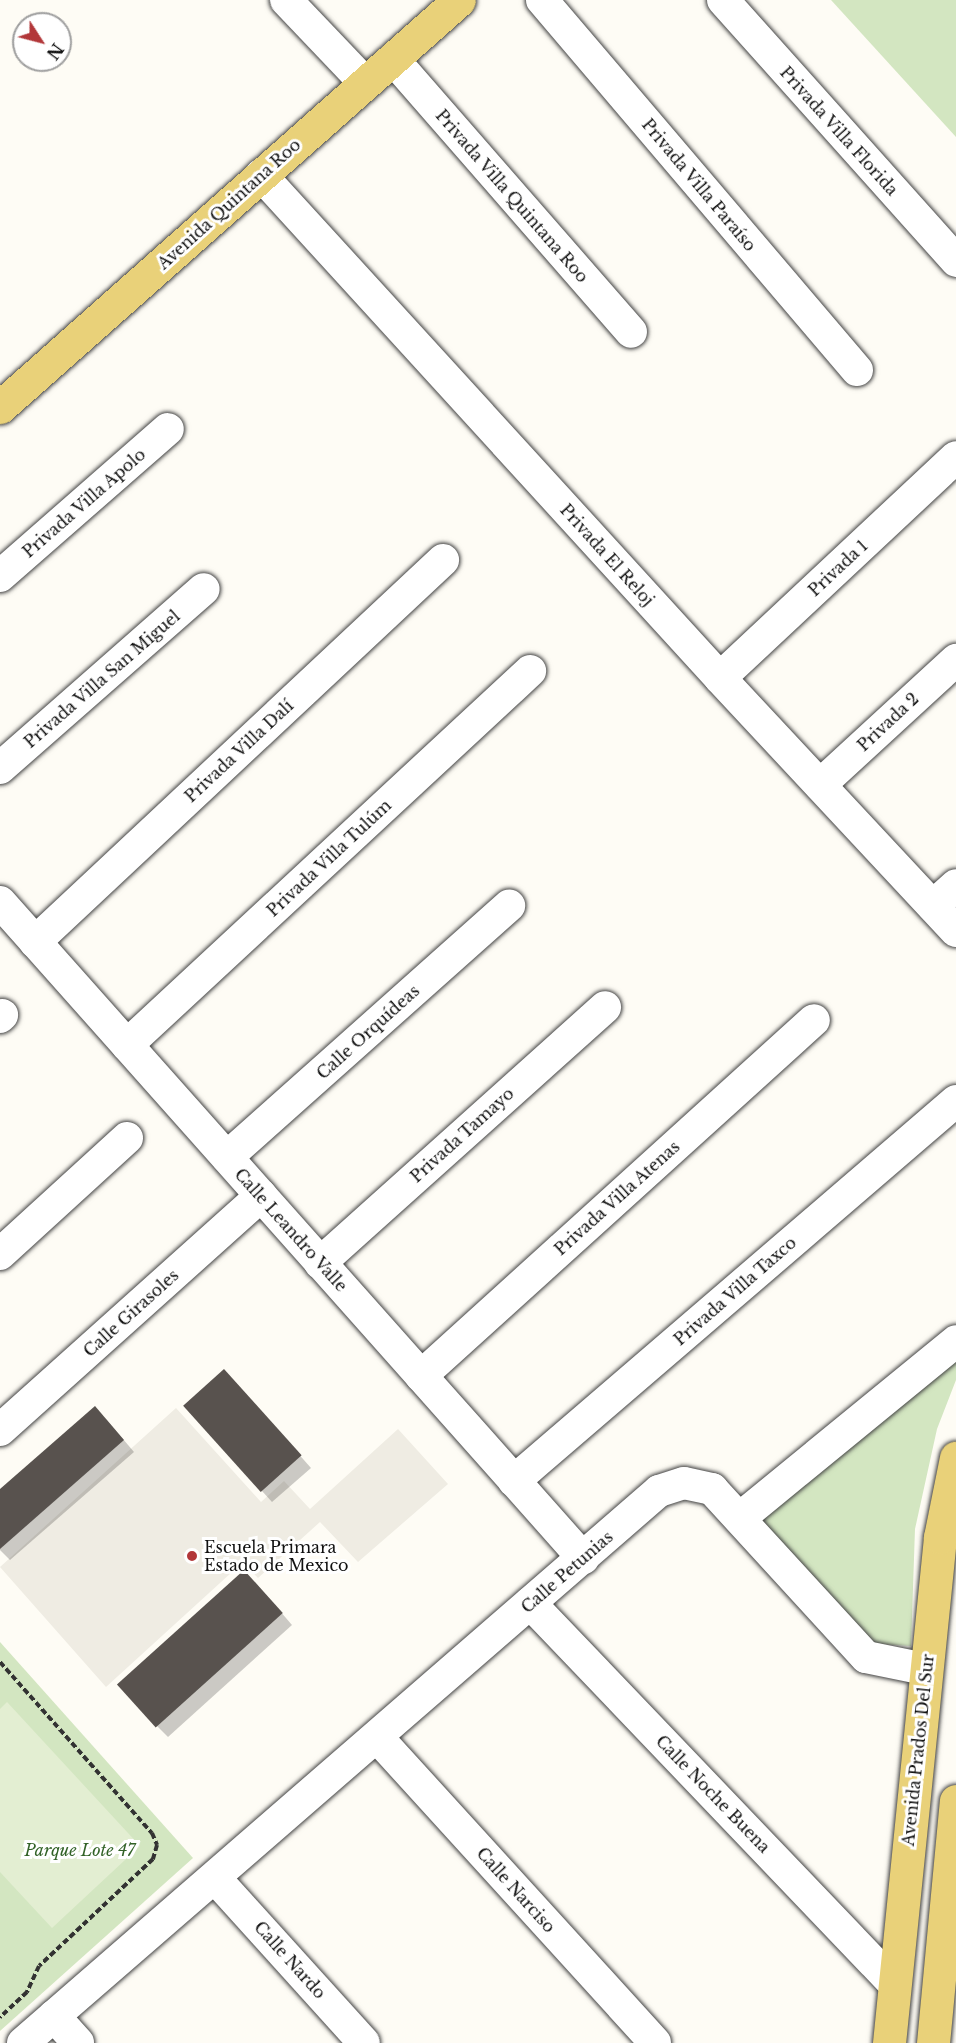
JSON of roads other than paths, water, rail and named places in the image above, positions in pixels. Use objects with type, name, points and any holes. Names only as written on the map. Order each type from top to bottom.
[{"type":"main road","name":"Avenida Quintana Roo","points":[[0,407],[459,0]]},
{"type":"main road","name":"Avenida Prados Del Sur","points":[[889,2043],[926,1669],[948,1538],[956,1458]]},
{"type":"main road","points":[[933,2043],[955,1816]]},
{"type":"street","points":[[286,0],[365,83]]},
{"type":"street","name":"Privada Villa Paraíso","points":[[542,0],[856,370]]},
{"type":"street","name":"Privada Villa Florida","points":[[723,0],[956,261]]},
{"type":"street","name":"Privada Villa Quintana Roo","points":[[393,59],[631,332]]},
{"type":"street","name":"Privada El Reloj","points":[[261,176],[720,678],[956,931]]},
{"type":"street","name":"Privada Villa Apolo","points":[[0,576],[168,429]]},
{"type":"street","name":"Privada 1","points":[[720,678],[956,457]]},
{"type":"street","name":"Privada Villa Dalí","points":[[35,942],[443,560]]},
{"type":"street","name":"Privada Villa San Miguel","points":[[0,768],[204,589]]},
{"type":"street","name":"Privada 2","points":[[820,785],[956,660]]},
{"type":"street","name":"Privada Villa Tulúm","points":[[127,1045],[530,671]]},
{"type":"street","points":[[933,906],[956,885]]},
{"type":"street","name":"Calle Leandro Valle","points":[[0,902],[583,1558]]},
{"type":"street","name":"Calle Orquídeas","points":[[227,1157],[509,906]]},
{"type":"street","name":"Privada Tamayo","points":[[320,1263],[605,1007]]},
{"type":"street","name":"Privada Villa Atenas","points":[[421,1376],[814,1020]]},
{"type":"street","name":"Privada Villa Taxco","points":[[514,1481],[956,1101]]},
{"type":"street","points":[[0,1254],[127,1138]]},
{"type":"street","name":"Calle Girasoles","points":[[0,1430],[261,1196]]},
{"type":"street","points":[[740,1518],[956,1341]]},
{"type":"street","name":"Calle Petunias","points":[[54,2016],[659,1491],[684,1483],[712,1489],[866,1657],[926,1669]]},
{"type":"street","name":"Calle Noche Buena","points":[[531,1603],[895,1985]]},
{"type":"street","name":"Calle Narciso","points":[[377,1737],[655,2043]]},
{"type":"street","name":"Calle Nardo","points":[[215,1878],[364,2043]]},
{"type":"street","points":[[23,2043],[54,2016],[78,2043]]},
{"type":"place","name":"Escuela Primara Estado de Mexico","points":[[192,1556]]},
{"type":"park label","name":"Parque Lote 47","points":[[80,1850]]}]
